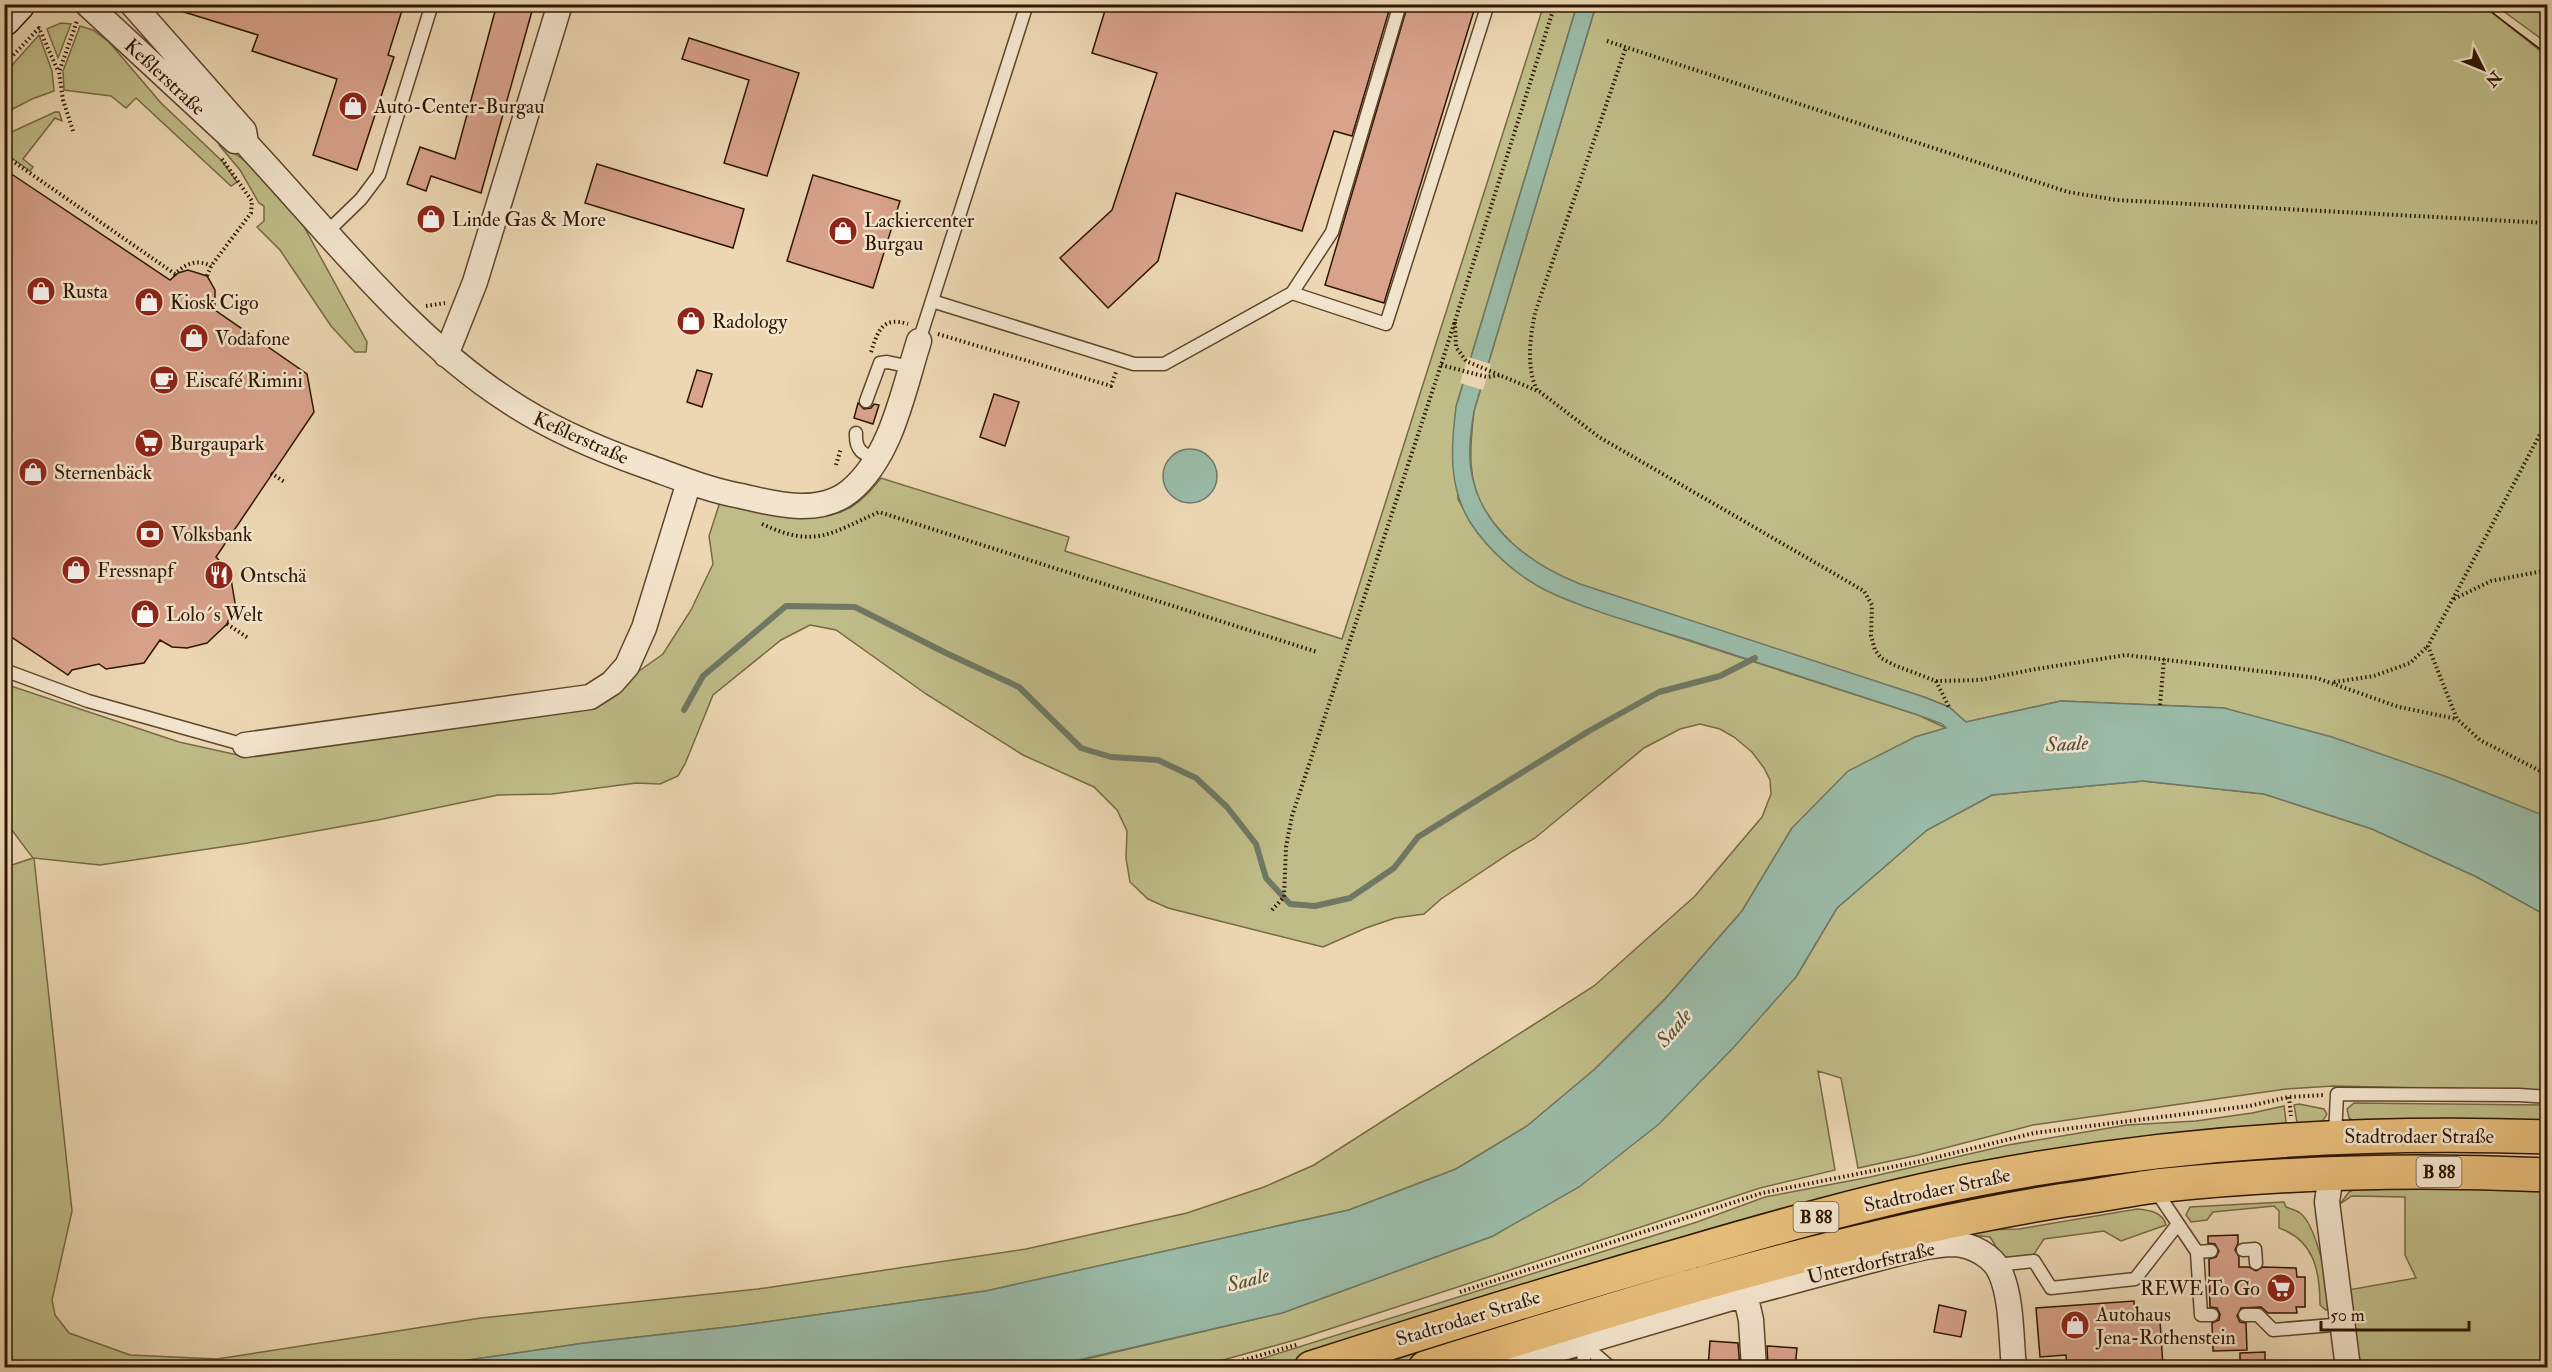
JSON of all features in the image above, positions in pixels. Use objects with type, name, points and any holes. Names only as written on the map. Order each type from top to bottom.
[{"type":"main road","points":[[4,19],[18,4]]},
{"type":"main road","name":"Stadtrodaer Straße","points":[[1311,1368],[1553,1292],[1792,1223],[1978,1179],[2207,1146],[2335,1136],[2477,1134],[2547,1137]]},
{"type":"main road","points":[[2331,1174],[2335,1136]]},
{"type":"main road","name":"Stadtrodaer Straße","points":[[1425,1368],[1594,1314],[1882,1236],[2013,1209],[2154,1186],[2331,1174],[2396,1171],[2547,1175]]},
{"type":"street","name":"Keßlerstraße","points":[[132,4],[244,131],[246,143],[409,319],[446,355],[506,400],[546,424],[612,454],[689,482],[729,494],[768,502],[807,506],[838,499],[849,492],[878,460],[921,335]]},
{"type":"street","points":[[446,355],[470,295],[560,4]]},
{"type":"street","name":"Keßlerstraße","points":[[82,13],[234,141],[246,143]]},
{"type":"street","points":[[244,745],[590,697],[612,683],[627,666],[644,628],[689,482]]},
{"type":"street","points":[[2331,1174],[2327,1202],[2348,1368]]},
{"type":"street","name":"Unterdorfstraße","points":[[1506,1366],[1583,1357],[1745,1294],[1900,1253],[1954,1244],[1968,1246],[1996,1265]]},
{"type":"street","points":[[1996,1265],[2006,1288],[2014,1368]]},
{"type":"street","points":[[1745,1294],[1751,1320],[1754,1368]]},
{"type":"lane","points":[[327,232],[361,200],[379,175],[432,4]]},
{"type":"lane","points":[[921,335],[1027,4]]},
{"type":"lane","points":[[932,301],[1134,364],[1164,364],[1292,293],[1332,232],[1400,4]]},
{"type":"lane","points":[[1292,293],[1386,324],[1488,4]]},
{"type":"lane","points":[[866,401],[880,363],[888,362],[911,367]]},
{"type":"lane","points":[[856,433],[858,448],[862,454],[878,460]]},
{"type":"lane","points":[[4,670],[88,701],[244,745]]},
{"type":"lane","points":[[2335,1136],[2337,1094],[2547,1097]]},
{"type":"lane","points":[[2154,1186],[2197,1252],[2200,1315],[2212,1315]]},
{"type":"lane","points":[[1996,1265],[2034,1261],[2050,1288],[2135,1279],[2178,1224]]},
{"type":"lane","points":[[2243,1250],[2255,1249],[2256,1263]]},
{"type":"lane","points":[[2197,1252],[2211,1251]]},
{"type":"lane","points":[[2245,1315],[2258,1312],[2273,1330],[2344,1324]]},
{"type":"lane","points":[[1569,1368],[1583,1357],[1611,1368]]},
{"type":"path","points":[[1272,910],[1284,897],[1286,847],[1292,816],[1441,366],[1555,4]]},
{"type":"path","points":[[59,72],[82,13]]},
{"type":"path","points":[[4,65],[39,28],[59,72],[63,100],[73,132]]},
{"type":"path","points":[[1608,41],[2068,192],[2116,200],[2547,223]]},
{"type":"path","points":[[1537,390],[1533,381],[1531,360],[1531,334],[1535,313],[1626,47]]},
{"type":"path","points":[[207,276],[211,266],[250,213],[252,201],[216,152]]},
{"type":"path","points":[[4,154],[175,274],[182,266],[192,262],[211,266]]},
{"type":"path","points":[[4,160],[10,159]]},
{"type":"path","points":[[417,304],[439,306],[470,295]]},
{"type":"path","points":[[871,353],[878,331],[884,324],[897,321],[921,335],[1111,386],[1120,360]]},
{"type":"path","points":[[1455,322],[1456,347],[1466,361],[1537,390],[1599,437],[1864,591],[1872,605],[1871,636],[1875,650],[1881,658],[1894,665],[1936,681],[1980,680],[2126,656],[2164,659],[2271,671],[2333,682],[2399,707],[2457,719]]},
{"type":"path","points":[[1441,366],[1488,377],[1501,375]]},
{"type":"path","points":[[2333,682],[2374,676],[2410,663],[2428,646],[2547,419]]},
{"type":"path","points":[[836,465],[843,443]]},
{"type":"path","points":[[272,473],[286,483]]},
{"type":"path","points":[[757,522],[772,529],[813,538],[838,533],[879,512],[1317,652]]},
{"type":"path","points":[[2454,599],[2491,581],[2547,570]]},
{"type":"path","points":[[227,624],[248,638]]},
{"type":"path","points":[[2428,646],[2457,719],[2480,740],[2547,775]]},
{"type":"path","points":[[2160,705],[2164,659]]},
{"type":"path","points":[[1936,681],[1949,707]]},
{"type":"shaded area","points":[[1544,4],[1577,5],[1456,407],[1458,499],[1486,543],[1523,576],[1546,590],[1625,620],[1918,715],[1946,728],[1915,737],[1792,828],[1742,911],[1666,998],[1595,1069],[1527,1126],[1456,1169],[1349,1210],[986,1291],[737,1326],[585,1343],[414,1368],[5,1367],[5,871],[9,866],[33,858],[5,821],[5,684],[179,742],[242,756],[592,709],[619,693],[639,671],[663,654],[691,610],[713,564],[709,536],[720,502],[769,514],[803,518],[820,517],[836,514],[851,507],[863,498],[881,478],[1069,537],[1065,551],[1342,639]],"holes":[[[810,625],[836,630],[926,694],[1023,755],[1094,787],[1117,810],[1127,831],[1126,858],[1130,882],[1148,899],[1168,908],[1323,947],[1395,918],[1424,914],[1441,899],[1535,838],[1644,748],[1680,729],[1700,724],[1720,729],[1734,737],[1752,752],[1764,768],[1770,780],[1771,794],[1762,817],[1695,896],[1594,986],[1314,1165],[1264,1187],[1187,1213],[1026,1249],[758,1289],[481,1318],[217,1359],[130,1355],[69,1333],[55,1315],[52,1300],[72,1211],[34,858],[100,865],[248,843],[378,820],[498,795],[552,794],[636,783],[660,784],[678,776],[713,695],[781,640]]]},
{"type":"shaded area","points":[[2481,4],[2548,57],[2547,817],[2447,777],[2224,708],[2061,701],[1966,722],[1949,707],[1924,697],[1618,599],[1568,580],[1524,554],[1486,512],[1472,476],[1471,437],[1474,411],[1596,5]]},
{"type":"shaded area","points":[[2495,5],[2547,5],[2547,43]]},
{"type":"shaded area","points":[[61,23],[71,24],[58,58],[47,29]]},
{"type":"shaded area","points":[[80,26],[93,30],[109,42],[161,103],[222,161],[237,182],[231,186],[136,98],[126,108],[111,96],[64,90],[63,71]]},
{"type":"shaded area","points":[[39,35],[52,71],[54,91],[5,113],[5,73]]},
{"type":"shaded area","points":[[59,112],[62,121],[55,118],[23,159],[33,167],[30,171],[5,153],[5,135]]},
{"type":"shaded area","points":[[221,144],[248,163],[297,214],[367,342],[366,352],[355,352],[331,326],[280,250],[257,227],[264,221],[264,206],[259,203],[240,170],[219,145]]},
{"type":"shaded area","points":[[2143,781],[2264,794],[2372,829],[2477,877],[2547,916],[2547,1093],[2514,1090],[2333,1086],[2286,1089],[2033,1125],[1858,1168],[1841,1078],[1818,1071],[1835,1170],[1760,1188],[1302,1338],[1198,1367],[1048,1368],[1282,1313],[1493,1236],[1796,977],[1837,908],[1927,830],[1992,795]]},
{"type":"shaded area","points":[[2354,1103],[2547,1105],[2547,1126],[2360,1125],[2349,1118],[2347,1109]]},
{"type":"shaded area","points":[[2294,1105],[2324,1109],[2327,1114],[2319,1124],[2298,1128]]},
{"type":"shaded area","points":[[2284,1106],[2286,1121],[2282,1128],[2216,1131],[1385,1333],[1274,1367],[1232,1368],[1697,1222],[1765,1197],[1870,1177],[2008,1145],[2127,1125],[2196,1121]]},
{"type":"shaded area","points":[[2285,1152],[2285,1164],[1436,1353],[1385,1367],[1355,1368],[1601,1290],[1950,1198],[2073,1175]]},
{"type":"shaded area","points":[[2547,1185],[2547,1367],[2361,1367],[2348,1290],[2416,1278],[2405,1255],[2405,1197],[2352,1196],[2340,1204],[2349,1192],[2359,1187]]},
{"type":"shaded area","points":[[2284,1202],[2286,1207],[2298,1212],[2306,1219],[2311,1229],[2325,1271],[2330,1297],[2331,1306],[2326,1310],[2320,1305],[2319,1280],[2313,1258],[2300,1240],[2279,1228],[2279,1211],[2274,1206],[2213,1212],[2207,1220],[2191,1222],[2186,1215],[2190,1207]]},
{"type":"shaded area","points":[[2137,1209],[2159,1214],[2166,1225],[2121,1241],[2104,1231],[2044,1239],[2028,1263],[2004,1259],[1990,1237],[1972,1235],[1623,1318],[1982,1230],[2019,1229]]},
{"type":"water","name":"Saale","points":[[1577,5],[1596,5],[1474,411],[1472,425],[1470,463],[1476,491],[1496,526],[1510,541],[1543,566],[1580,584],[1924,697],[1949,707],[1966,722],[2061,701],[2224,708],[2332,737],[2447,777],[2547,817],[2547,916],[2477,877],[2372,829],[2264,794],[2143,781],[1992,795],[1927,830],[1837,908],[1796,977],[1734,1047],[1659,1124],[1579,1187],[1493,1236],[1282,1313],[1048,1367],[414,1368],[585,1343],[737,1326],[986,1291],[1349,1210],[1456,1169],[1527,1126],[1595,1069],[1666,998],[1742,911],[1792,828],[1848,771],[1915,737],[1946,728],[1942,724],[1918,715],[1564,599],[1536,585],[1514,570],[1494,552],[1470,522],[1458,494],[1453,466],[1456,407]]},
{"type":"water","points":[[1190,449],[1209,457],[1217,476],[1209,495],[1190,503],[1171,495],[1163,476],[1171,457]]},
{"type":"pier","points":[[1468,357],[1491,364],[1483,390],[1460,383]]},
{"type":"building","points":[[172,4],[404,4],[388,55],[394,57],[357,170],[313,155],[337,79],[252,51],[258,35],[171,8]]},
{"type":"building","points":[[497,4],[534,4],[481,193],[431,176],[426,191],[407,184],[420,147],[455,159]]},
{"type":"building","points":[[1107,4],[1391,4],[1352,136],[1334,131],[1302,231],[1176,193],[1158,261],[1108,308],[1060,258],[1112,210],[1157,73],[1092,53]]},
{"type":"building","points":[[1408,4],[1476,4],[1384,303],[1325,285]]},
{"type":"building","points":[[689,38],[799,73],[767,176],[724,163],[749,80],[682,59]]},
{"type":"building","points":[[597,164],[744,209],[733,248],[585,203]]},
{"type":"building","name":"Burgaupark","points":[[4,169],[170,280],[178,273],[188,270],[207,276],[215,290],[215,310],[307,374],[314,412],[216,557],[226,568],[231,579],[235,603],[227,624],[207,643],[187,648],[172,647],[160,640],[144,663],[106,669],[99,664],[72,670],[68,675],[4,632]]},
{"type":"building","points":[[813,175],[900,201],[873,288],[787,261]]},
{"type":"building","points":[[684,311],[703,317],[699,331],[680,326]]},
{"type":"building","points":[[697,370],[712,374],[702,407],[687,402]]},
{"type":"building","points":[[994,394],[1019,402],[1005,446],[980,437]]},
{"type":"building","points":[[858,403],[864,409],[871,408],[874,404],[879,405],[873,424],[854,418]]},
{"type":"building","points":[[2238,1235],[2235,1250],[2239,1257],[2239,1267],[2249,1267],[2256,1271],[2263,1267],[2296,1268],[2297,1277],[2305,1277],[2305,1307],[2296,1307],[2297,1313],[2268,1313],[2261,1307],[2241,1308],[2237,1316],[2240,1322],[2246,1323],[2247,1350],[2213,1351],[2212,1323],[2219,1320],[2220,1314],[2217,1308],[2210,1307],[2209,1259],[2216,1257],[2219,1251],[2215,1244],[2208,1243],[2208,1236]]},
{"type":"building","points":[[2134,1301],[2135,1323],[2160,1321],[2163,1366],[2067,1368],[2066,1355],[2040,1357],[2036,1308]]},
{"type":"building","points":[[1939,1305],[1966,1311],[1961,1337],[1934,1332]]},
{"type":"building","points":[[1710,1341],[1738,1343],[1740,1368],[1708,1368]]},
{"type":"building","points":[[1767,1346],[1797,1348],[1795,1368],[1768,1368]]},
{"type":"building","points":[[2265,1352],[2265,1368],[2240,1368],[2240,1353]]},
{"type":"waterway","points":[[684,710],[703,676],[786,606],[855,607],[1019,687],[1081,748],[1111,757],[1158,760],[1196,778],[1227,807],[1256,844],[1266,878],[1290,904],[1315,906],[1350,898],[1394,868],[1418,837],[1589,731],[1659,692],[1720,676],[1755,658]]},
{"type":"tram line","points":[[2481,4],[2548,55]]},
{"type":"place","name":"Auto-Center-Burgau","points":[[353,106]]},
{"type":"place","name":"Linde Gas & More","points":[[431,219]]},
{"type":"place","name":"Lackiercenter Burgau","points":[[843,231]]},
{"type":"place","name":"Rusta","points":[[41,291]]},
{"type":"place","name":"Kiosk Cigo","points":[[149,302]]},
{"type":"place","name":"Radology","points":[[691,321]]},
{"type":"place","name":"Vodafone","points":[[194,338]]},
{"type":"place","name":"Eiscafé Rimini","points":[[164,380]]},
{"type":"place","name":"Burgaupark","points":[[149,443]]},
{"type":"place","name":"Sternenbäck","points":[[33,472]]},
{"type":"place","name":"Volksbank","points":[[150,534]]},
{"type":"place","name":"Fressnapf","points":[[76,570]]},
{"type":"place","name":"Ontschä","points":[[219,575]]},
{"type":"place","name":"Lolo´s Welt","points":[[145,614]]},
{"type":"place","name":"REWE To Go","points":[[2281,1288]]},
{"type":"place","name":"Autohaus Jena-Rothenstein","points":[[2075,1325]]}]
